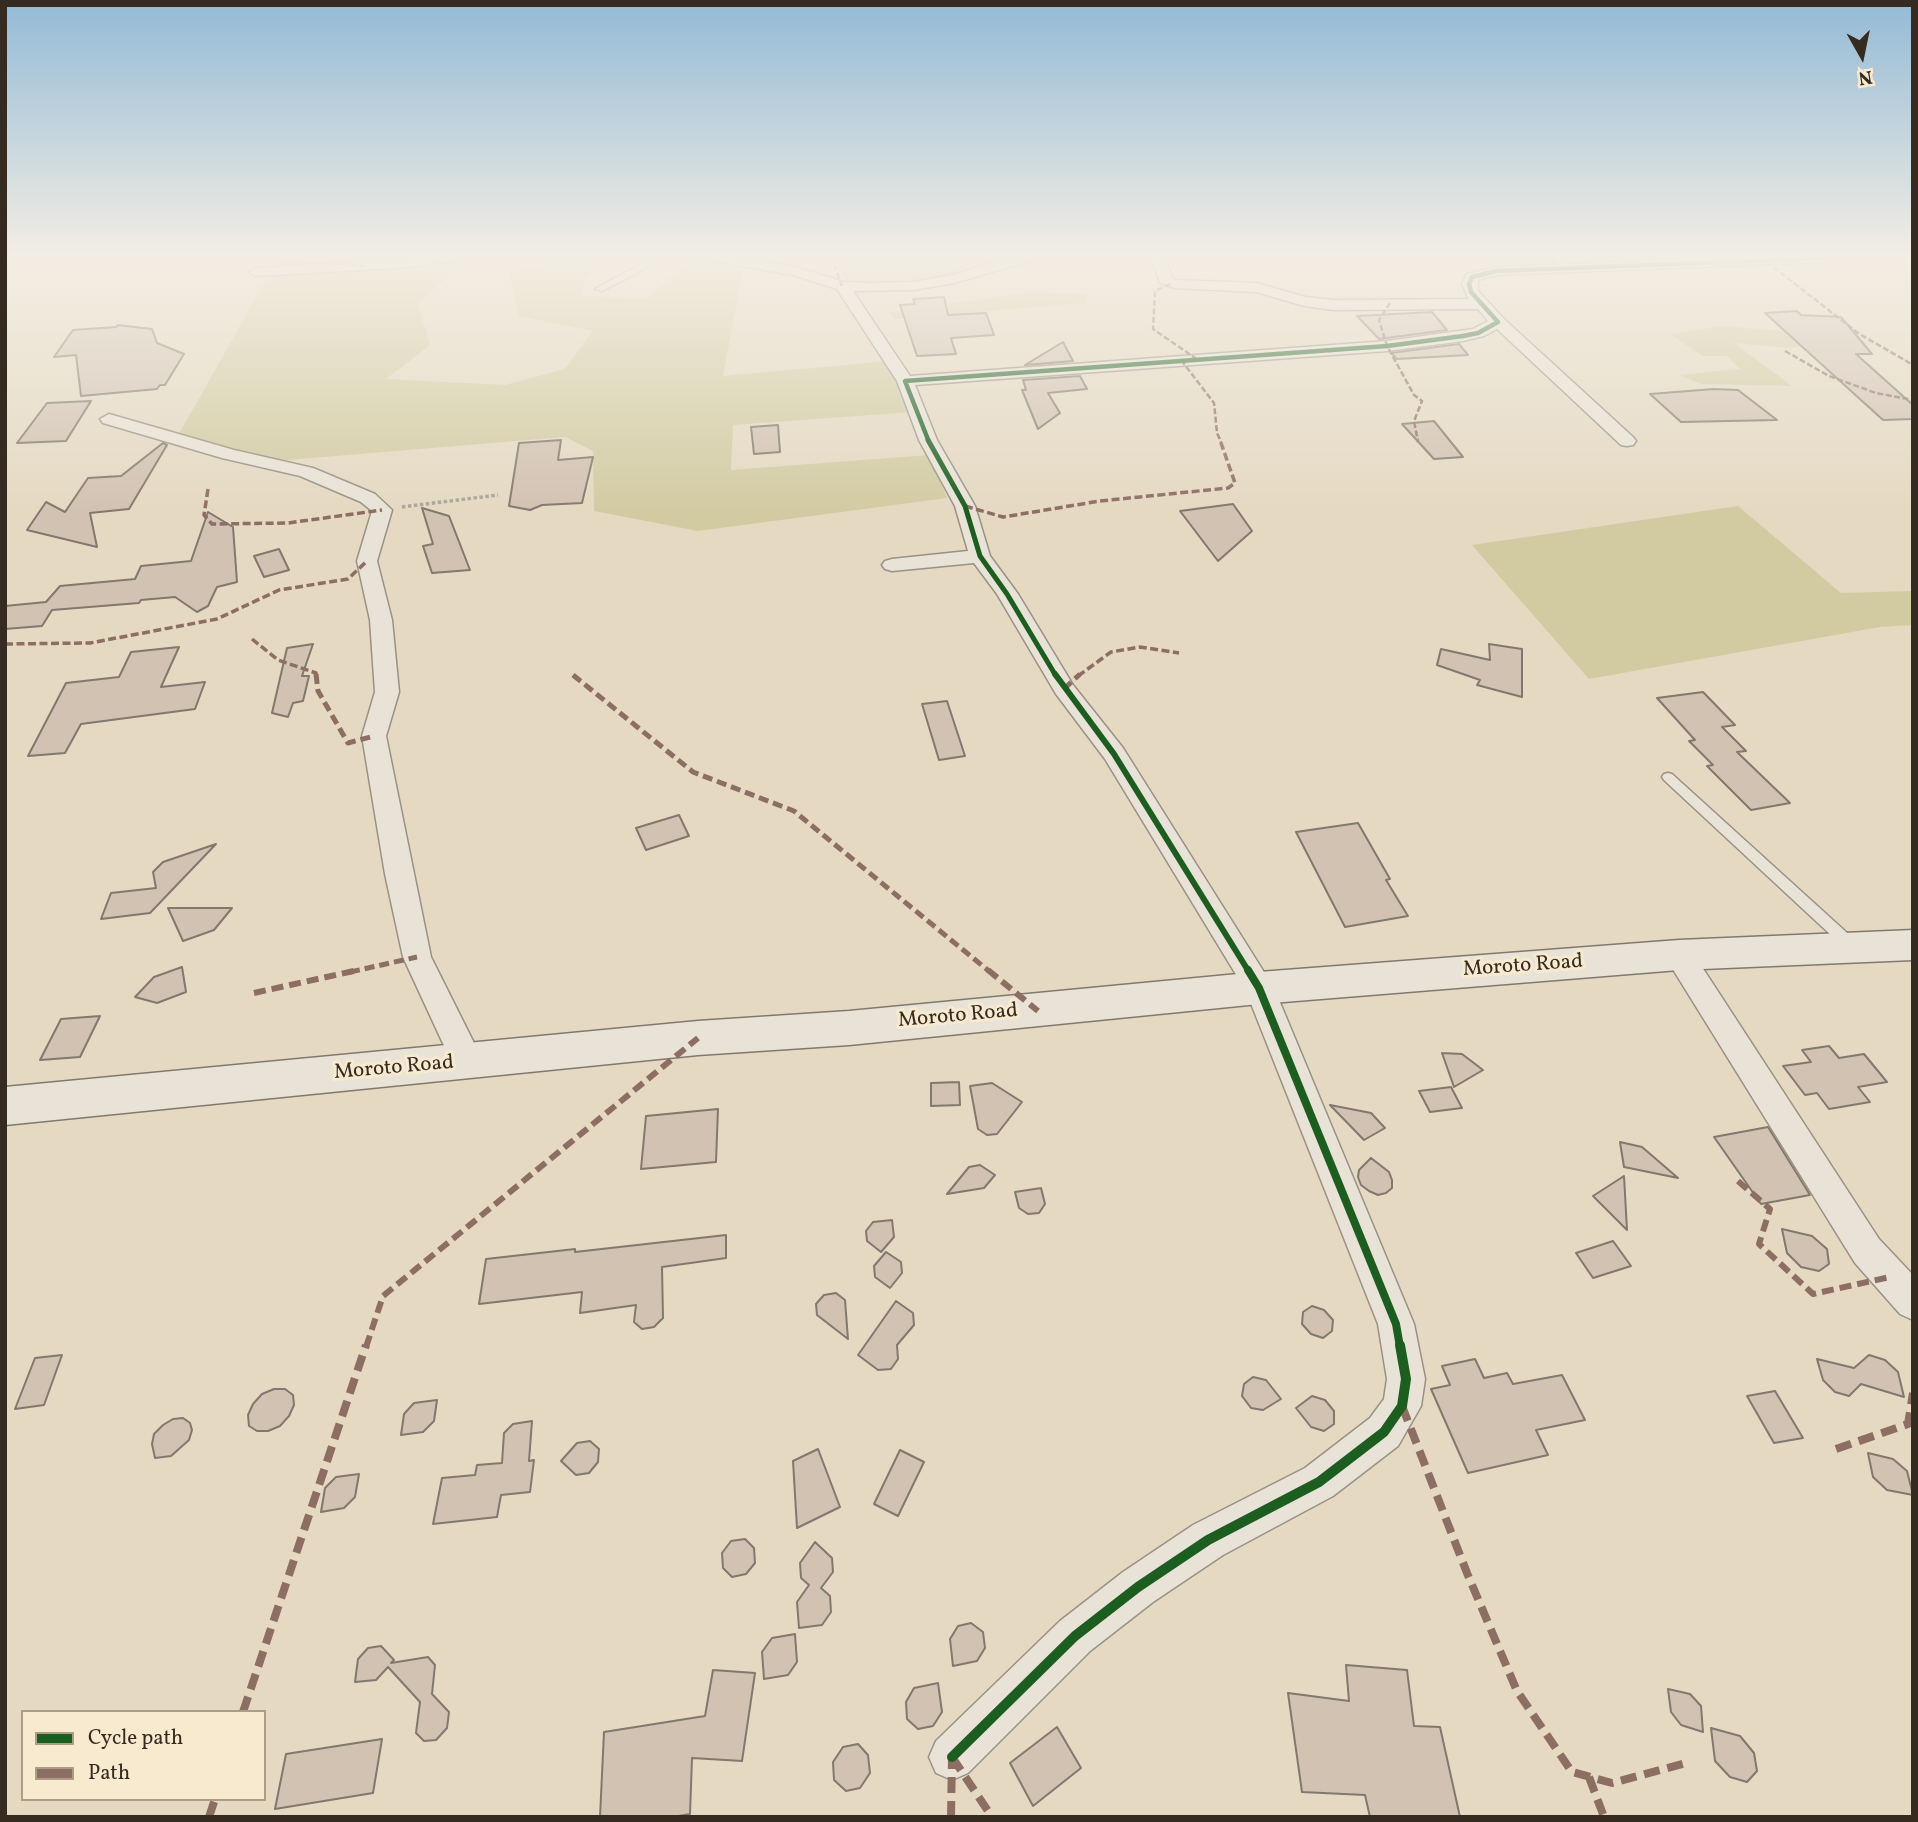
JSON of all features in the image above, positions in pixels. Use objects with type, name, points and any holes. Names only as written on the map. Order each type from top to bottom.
[{"type":"main road","name":"Moroto Road","points":[[5,1106],[468,1063],[698,1038],[849,1028],[1259,988],[1679,955],[1913,944]]},
{"type":"street","points":[[879,342],[905,381],[928,440],[965,506],[980,556],[1007,594],[1064,689],[1114,754],[1259,988],[1396,1324],[1406,1379],[1402,1406],[1384,1432],[1319,1482],[1208,1540],[1138,1587],[1075,1636],[951,1757]]},
{"type":"street","points":[[905,381],[1417,342]]},
{"type":"street","points":[[1522,342],[1627,441]]},
{"type":"street","points":[[109,419],[229,454],[306,472],[368,498],[382,510],[367,561],[381,620],[386,663],[387,692],[374,736],[417,957],[468,1063]]},
{"type":"street","points":[[892,565],[980,556]]},
{"type":"street","points":[[1679,955],[1867,1251],[1913,1303]]},
{"type":"lane","points":[[1668,777],[1854,948]]},
{"type":"path","points":[[382,510],[498,495]]},
{"type":"shaded area","points":[[231,342],[429,342],[430,345],[386,379],[505,385],[565,369],[585,342],[729,342],[723,376],[889,361],[914,412],[733,425],[731,470],[929,455],[947,498],[698,531],[594,511],[593,451],[565,437],[275,461],[176,439]]},
{"type":"shaded area","points":[[1682,342],[1823,342],[1792,348],[1734,343],[1792,386],[1701,384],[1679,375],[1740,369],[1727,356],[1703,356]]},
{"type":"shaded area","points":[[1738,506],[1841,593],[1913,591],[1913,625],[1880,627],[1589,679],[1472,545]]},
{"type":"building","points":[[65,342],[157,342],[184,354],[165,385],[160,385],[157,389],[81,396],[76,355],[54,357]]},
{"type":"building","points":[[912,342],[952,342],[956,354],[917,356]]},
{"type":"building","points":[[1063,342],[1073,361],[1025,365]]},
{"type":"building","points":[[1797,342],[1862,342],[1872,354],[1856,354],[1913,405],[1913,419],[1883,420]]},
{"type":"building","points":[[1459,344],[1468,355],[1397,359],[1391,353]]},
{"type":"building","points":[[1080,376],[1087,389],[1048,393],[1060,413],[1038,429],[1022,390],[1026,390],[1023,380]]},
{"type":"building","points":[[1738,390],[1777,420],[1681,422],[1650,394]]},
{"type":"building","points":[[91,401],[66,441],[17,443],[47,403]]},
{"type":"building","points":[[1434,421],[1463,457],[1434,459],[1402,424]]},
{"type":"building","points":[[778,425],[780,452],[754,454],[751,427]]},
{"type":"building","points":[[561,440],[558,460],[593,457],[582,503],[542,505],[530,510],[509,506],[519,443]]},
{"type":"building","points":[[163,443],[167,445],[129,509],[90,513],[97,547],[27,530],[46,502],[65,512],[88,478],[121,476]]},
{"type":"building","points":[[1233,504],[1252,531],[1218,561],[1180,511]]},
{"type":"building","points":[[422,508],[449,516],[470,570],[432,573],[423,546],[433,544]]},
{"type":"building","points":[[208,512],[233,527],[237,582],[217,587],[208,606],[197,612],[175,597],[141,600],[139,603],[52,610],[42,626],[5,629],[5,606],[46,602],[60,586],[135,579],[141,566],[191,561]]},
{"type":"building","points":[[279,549],[289,570],[264,577],[254,556]]},
{"type":"building","points":[[313,644],[302,676],[309,676],[303,701],[293,703],[288,717],[272,713],[287,648]]},
{"type":"building","points":[[1489,644],[1522,649],[1522,697],[1477,685],[1480,680],[1437,665],[1441,649],[1490,660]]},
{"type":"building","points":[[179,647],[161,687],[205,682],[195,709],[81,724],[65,753],[28,756],[66,683],[119,677],[131,652]]},
{"type":"building","points":[[1703,692],[1735,725],[1722,727],[1746,751],[1737,752],[1790,803],[1751,810],[1707,766],[1713,765],[1689,741],[1695,740],[1657,698]]},
{"type":"building","points":[[947,701],[965,756],[939,760],[922,704]]},
{"type":"building","points":[[679,815],[689,836],[646,850],[636,828]]},
{"type":"building","points":[[1358,823],[1390,879],[1386,880],[1408,916],[1345,927],[1296,832]]},
{"type":"building","points":[[216,844],[150,913],[101,919],[111,893],[156,888],[153,872],[163,862]]},
{"type":"building","points":[[168,908],[232,908],[214,930],[183,941]]},
{"type":"building","points":[[182,967],[186,992],[157,1003],[135,997],[154,977]]},
{"type":"building","points":[[100,1016],[80,1057],[40,1060],[61,1019]]},
{"type":"building","points":[[1829,1046],[1839,1058],[1864,1054],[1887,1082],[1858,1087],[1870,1102],[1829,1109],[1817,1093],[1805,1095],[1783,1066],[1811,1062],[1802,1050]]},
{"type":"building","points":[[1442,1053],[1462,1054],[1483,1070],[1454,1087]]},
{"type":"building","points":[[959,1082],[960,1105],[931,1106],[931,1083]]},
{"type":"building","points":[[992,1083],[1022,1102],[997,1134],[987,1135],[978,1129],[970,1086]]},
{"type":"building","points":[[1451,1087],[1462,1108],[1430,1112],[1419,1091]]},
{"type":"building","points":[[1330,1105],[1371,1113],[1385,1128],[1364,1140]]},
{"type":"building","points":[[718,1109],[716,1162],[641,1169],[646,1116]]},
{"type":"building","points":[[1768,1127],[1810,1195],[1761,1204],[1714,1137]]},
{"type":"building","points":[[1620,1142],[1642,1147],[1678,1178],[1624,1167]]},
{"type":"building","points":[[1371,1158],[1389,1172],[1392,1188],[1386,1193],[1378,1195],[1361,1185],[1359,1170]]},
{"type":"building","points":[[980,1165],[995,1175],[984,1188],[947,1194],[969,1167]]},
{"type":"building","points":[[1624,1176],[1627,1230],[1593,1196]]},
{"type":"building","points":[[1041,1188],[1045,1204],[1039,1213],[1028,1214],[1019,1208],[1015,1192]]},
{"type":"building","points":[[892,1220],[894,1237],[881,1252],[867,1241],[866,1231],[873,1222]]},
{"type":"building","points":[[1782,1229],[1812,1236],[1827,1249],[1829,1264],[1819,1271],[1801,1267],[1787,1253]]},
{"type":"building","points":[[726,1235],[726,1258],[662,1267],[663,1318],[654,1327],[642,1329],[634,1322],[636,1305],[580,1313],[582,1292],[479,1304],[486,1259]]},
{"type":"building","points":[[1613,1241],[1631,1266],[1593,1278],[1576,1253]]},
{"type":"building","points":[[886,1252],[901,1262],[902,1273],[890,1288],[875,1277],[874,1266]]},
{"type":"building","points":[[836,1293],[845,1300],[848,1339],[817,1315],[816,1304],[824,1295]]},
{"type":"building","points":[[896,1301],[913,1313],[914,1325],[897,1345],[898,1359],[891,1369],[878,1370],[858,1355]]},
{"type":"building","points":[[1312,1306],[1324,1310],[1333,1320],[1332,1331],[1323,1338],[1311,1334],[1302,1324],[1303,1312]]},
{"type":"building","points":[[62,1355],[44,1405],[15,1409],[35,1358]]},
{"type":"building","points":[[1869,1355],[1885,1360],[1898,1372],[1904,1397],[1861,1384],[1849,1396],[1835,1392],[1823,1380],[1817,1359],[1854,1368]]},
{"type":"building","points":[[1475,1359],[1484,1378],[1507,1373],[1513,1384],[1562,1375],[1585,1420],[1536,1430],[1548,1455],[1468,1473],[1431,1389],[1450,1385],[1442,1366]]},
{"type":"building","points":[[1253,1377],[1266,1380],[1281,1399],[1263,1410],[1251,1408],[1242,1396],[1244,1384]]},
{"type":"building","points":[[274,1389],[285,1389],[293,1395],[294,1405],[280,1426],[268,1431],[257,1431],[249,1426],[248,1415],[262,1394]]},
{"type":"building","points":[[1775,1391],[1803,1438],[1774,1443],[1747,1396]]},
{"type":"building","points":[[1312,1396],[1325,1400],[1334,1411],[1334,1424],[1324,1431],[1311,1427],[1296,1408]]},
{"type":"building","points":[[437,1400],[434,1421],[423,1432],[401,1435],[404,1414],[414,1403]]},
{"type":"building","points":[[183,1418],[190,1423],[192,1430],[189,1440],[171,1456],[155,1458],[152,1444],[154,1434],[173,1419]]},
{"type":"building","points":[[532,1421],[529,1461],[534,1460],[530,1492],[501,1495],[497,1517],[433,1524],[442,1478],[475,1475],[477,1465],[502,1463],[504,1433],[513,1424]]},
{"type":"building","points":[[590,1441],[599,1449],[598,1462],[589,1473],[576,1475],[561,1461],[577,1443]]},
{"type":"building","points":[[818,1449],[840,1507],[797,1528],[793,1461]]},
{"type":"building","points":[[900,1450],[924,1462],[898,1516],[874,1504]]},
{"type":"building","points":[[1868,1453],[1893,1459],[1907,1471],[1913,1495],[1887,1490],[1873,1477]]},
{"type":"building","points":[[359,1474],[355,1497],[344,1508],[321,1512],[325,1488],[336,1477]]},
{"type":"building","points":[[745,1539],[754,1548],[755,1563],[746,1574],[732,1577],[723,1568],[722,1553],[731,1541]]},
{"type":"building","points":[[815,1542],[832,1558],[833,1572],[821,1588],[830,1596],[831,1612],[822,1625],[799,1628],[797,1602],[809,1585],[801,1578],[800,1563]]},
{"type":"building","points":[[971,1623],[983,1632],[985,1648],[977,1661],[953,1666],[950,1639],[958,1626]]},
{"type":"building","points":[[795,1634],[797,1662],[788,1675],[764,1679],[762,1652],[772,1638]]},
{"type":"building","points":[[381,1646],[394,1660],[391,1663],[428,1657],[435,1665],[432,1694],[449,1712],[447,1728],[436,1740],[424,1741],[416,1733],[420,1702],[388,1667],[376,1680],[355,1682],[358,1659],[368,1648]]},
{"type":"building","points":[[1346,1665],[1407,1670],[1414,1726],[1440,1727],[1460,1817],[1370,1817],[1365,1795],[1302,1792],[1288,1693],[1349,1701]]},
{"type":"building","points":[[713,1670],[755,1673],[742,1761],[692,1758],[690,1814],[672,1817],[600,1817],[604,1732],[705,1716]]},
{"type":"building","points":[[938,1683],[942,1712],[933,1726],[918,1729],[907,1719],[906,1702],[914,1688]]},
{"type":"building","points":[[1668,1689],[1690,1694],[1701,1706],[1703,1732],[1681,1725],[1671,1712]]},
{"type":"building","points":[[1057,1727],[1081,1768],[1033,1806],[1010,1763]]},
{"type":"building","points":[[1711,1728],[1740,1736],[1754,1753],[1757,1771],[1747,1782],[1730,1777],[1715,1761]]},
{"type":"building","points":[[382,1739],[373,1793],[275,1809],[286,1754]]},
{"type":"building","points":[[858,1744],[868,1755],[870,1773],[860,1788],[846,1791],[834,1780],[833,1762],[843,1747]]},
{"type":"marked path","points":[[1172,342],[1198,360]]},
{"type":"marked path","points":[[1386,342],[1414,395],[1422,401],[1414,421],[1418,442]]},
{"type":"marked path","points":[[1874,342],[1913,365]]},
{"type":"marked path","points":[[1785,351],[1829,376],[1876,393],[1913,400]]},
{"type":"marked path","points":[[965,506],[1003,517],[1100,501],[1228,488],[1235,483],[1217,433],[1214,403],[1181,360]]},
{"type":"marked path","points":[[208,489],[204,515],[212,524],[288,523],[382,510]]},
{"type":"marked path","points":[[5,644],[90,643],[217,619],[279,590],[348,579],[367,561]]},
{"type":"marked path","points":[[252,639],[278,660],[316,673],[318,691],[348,743],[374,736]]},
{"type":"marked path","points":[[1064,689],[1084,670],[1111,652],[1140,647],[1179,653]]},
{"type":"marked path","points":[[573,675],[693,772],[794,811],[1038,1011]]},
{"type":"marked path","points":[[254,993],[417,957]]},
{"type":"marked path","points":[[244,1710],[383,1296],[698,1038]]},
{"type":"marked path","points":[[1738,1181],[1770,1209],[1759,1244],[1813,1294],[1890,1277]]},
{"type":"marked path","points":[[1836,1449],[1908,1424],[1913,1393]]},
{"type":"marked path","points":[[1402,1406],[1467,1573],[1517,1691],[1572,1772],[1612,1783],[1686,1763]]},
{"type":"marked path","points":[[952,1757],[992,1817]]},
{"type":"marked path","points":[[951,1817],[952,1757]]},
{"type":"marked path","points":[[1589,1777],[1604,1817]]},
{"type":"marked path","points":[[209,1817],[214,1801]]},
{"type":"cycle path","points":[[952,1757],[1075,1636],[1138,1587],[1208,1540],[1319,1482],[1384,1432],[1402,1406],[1406,1379],[1396,1324],[1259,988],[1114,754],[1064,689],[1007,594],[980,556],[965,506],[928,440],[905,381],[1417,342]]}]
